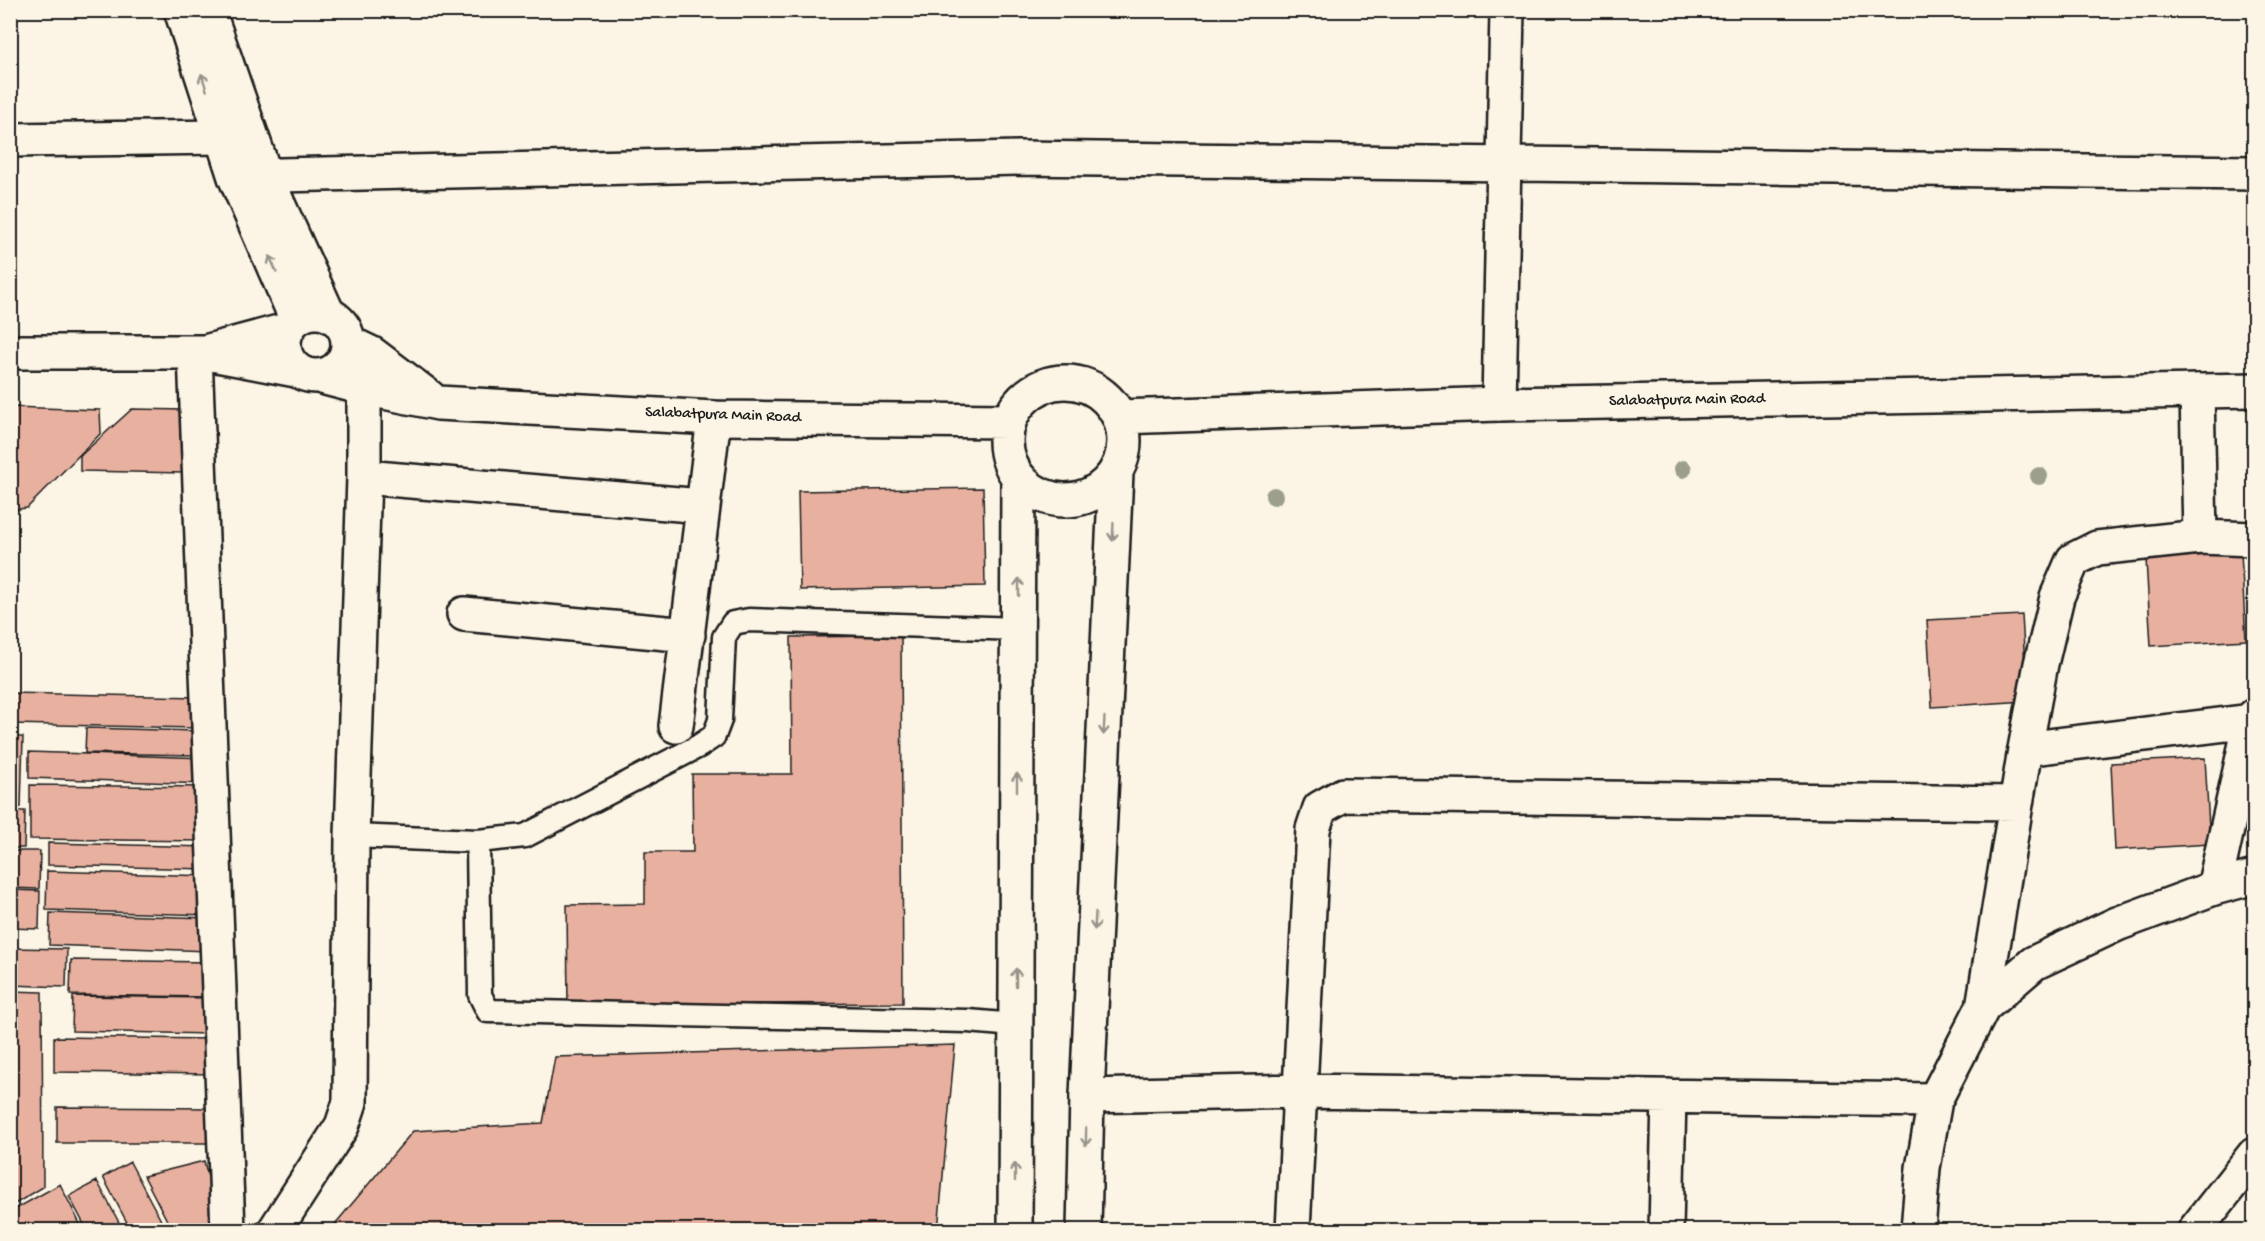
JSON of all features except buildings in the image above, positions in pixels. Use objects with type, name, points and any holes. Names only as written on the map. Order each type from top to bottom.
[{"type":"street","points":[[181,10],[222,137],[250,176],[328,314],[343,325],[360,349],[438,403]]},
{"type":"street","points":[[208,10],[250,176],[291,324]]},
{"type":"street","points":[[1499,404],[1507,10]]},
{"type":"street","points":[[10,140],[222,137]]},
{"type":"street","points":[[250,176],[1019,158],[2254,173]]},
{"type":"street","points":[[328,314],[312,311],[291,324],[283,344],[286,359],[309,374],[335,371],[360,349]]},
{"type":"street","name":"Salabatpura Main Road","points":[[200,353],[291,324]]},
{"type":"street","points":[[275,1230],[342,1126],[350,1102],[352,836],[364,477],[364,388],[360,349]]},
{"type":"street","name":"Salabatpura Main Road","points":[[10,352],[200,353],[309,374],[438,403],[714,418],[1009,421]]},
{"type":"street","points":[[200,353],[228,1230]]},
{"type":"street","points":[[1073,381],[1092,388],[1109,400],[1120,417],[1125,436],[1124,455],[1116,473],[1103,487],[1087,497],[1068,501],[1049,499],[1032,490],[1018,477],[1009,460],[1006,441],[1009,421],[1019,404],[1034,390],[1053,382],[1073,381]]},
{"type":"street","name":"Salabatpura Main Road","points":[[1120,417],[1499,404],[2254,390]]},
{"type":"street","points":[[2197,391],[2200,537]]},
{"type":"street","points":[[676,726],[714,418]]},
{"type":"street","points":[[1084,1230],[1087,1096],[1116,473]]},
{"type":"street","points":[[364,477],[702,506]]},
{"type":"street","points":[[1015,1230],[1018,477]]},
{"type":"street","points":[[1918,1230],[1923,1168],[1935,1100],[1983,1007],[2041,664],[2057,597],[2073,560],[2097,548],[2200,537],[2254,539]]},
{"type":"street","points":[[464,614],[688,635]]},
{"type":"street","points":[[2025,749],[2253,719],[2214,888]]},
{"type":"street","points":[[1293,1230],[1313,829],[1320,808],[1343,795],[2016,803]]},
{"type":"street","points":[[1983,1007],[2034,963],[2117,924],[2214,888],[2254,877]]},
{"type":"street","points":[[1087,1096],[1299,1091],[1935,1100]]},
{"type":"street","points":[[1666,1230],[1669,1096]]},
{"type":"street","points":[[2195,1230],[2254,1155]]},
{"type":"lane","points":[[352,836],[478,841],[525,836],[699,746],[714,735],[720,720],[724,637],[733,623],[749,620],[1019,629]]},
{"type":"lane","points":[[478,841],[480,995],[488,1011],[968,1021],[1015,1025]]}]
